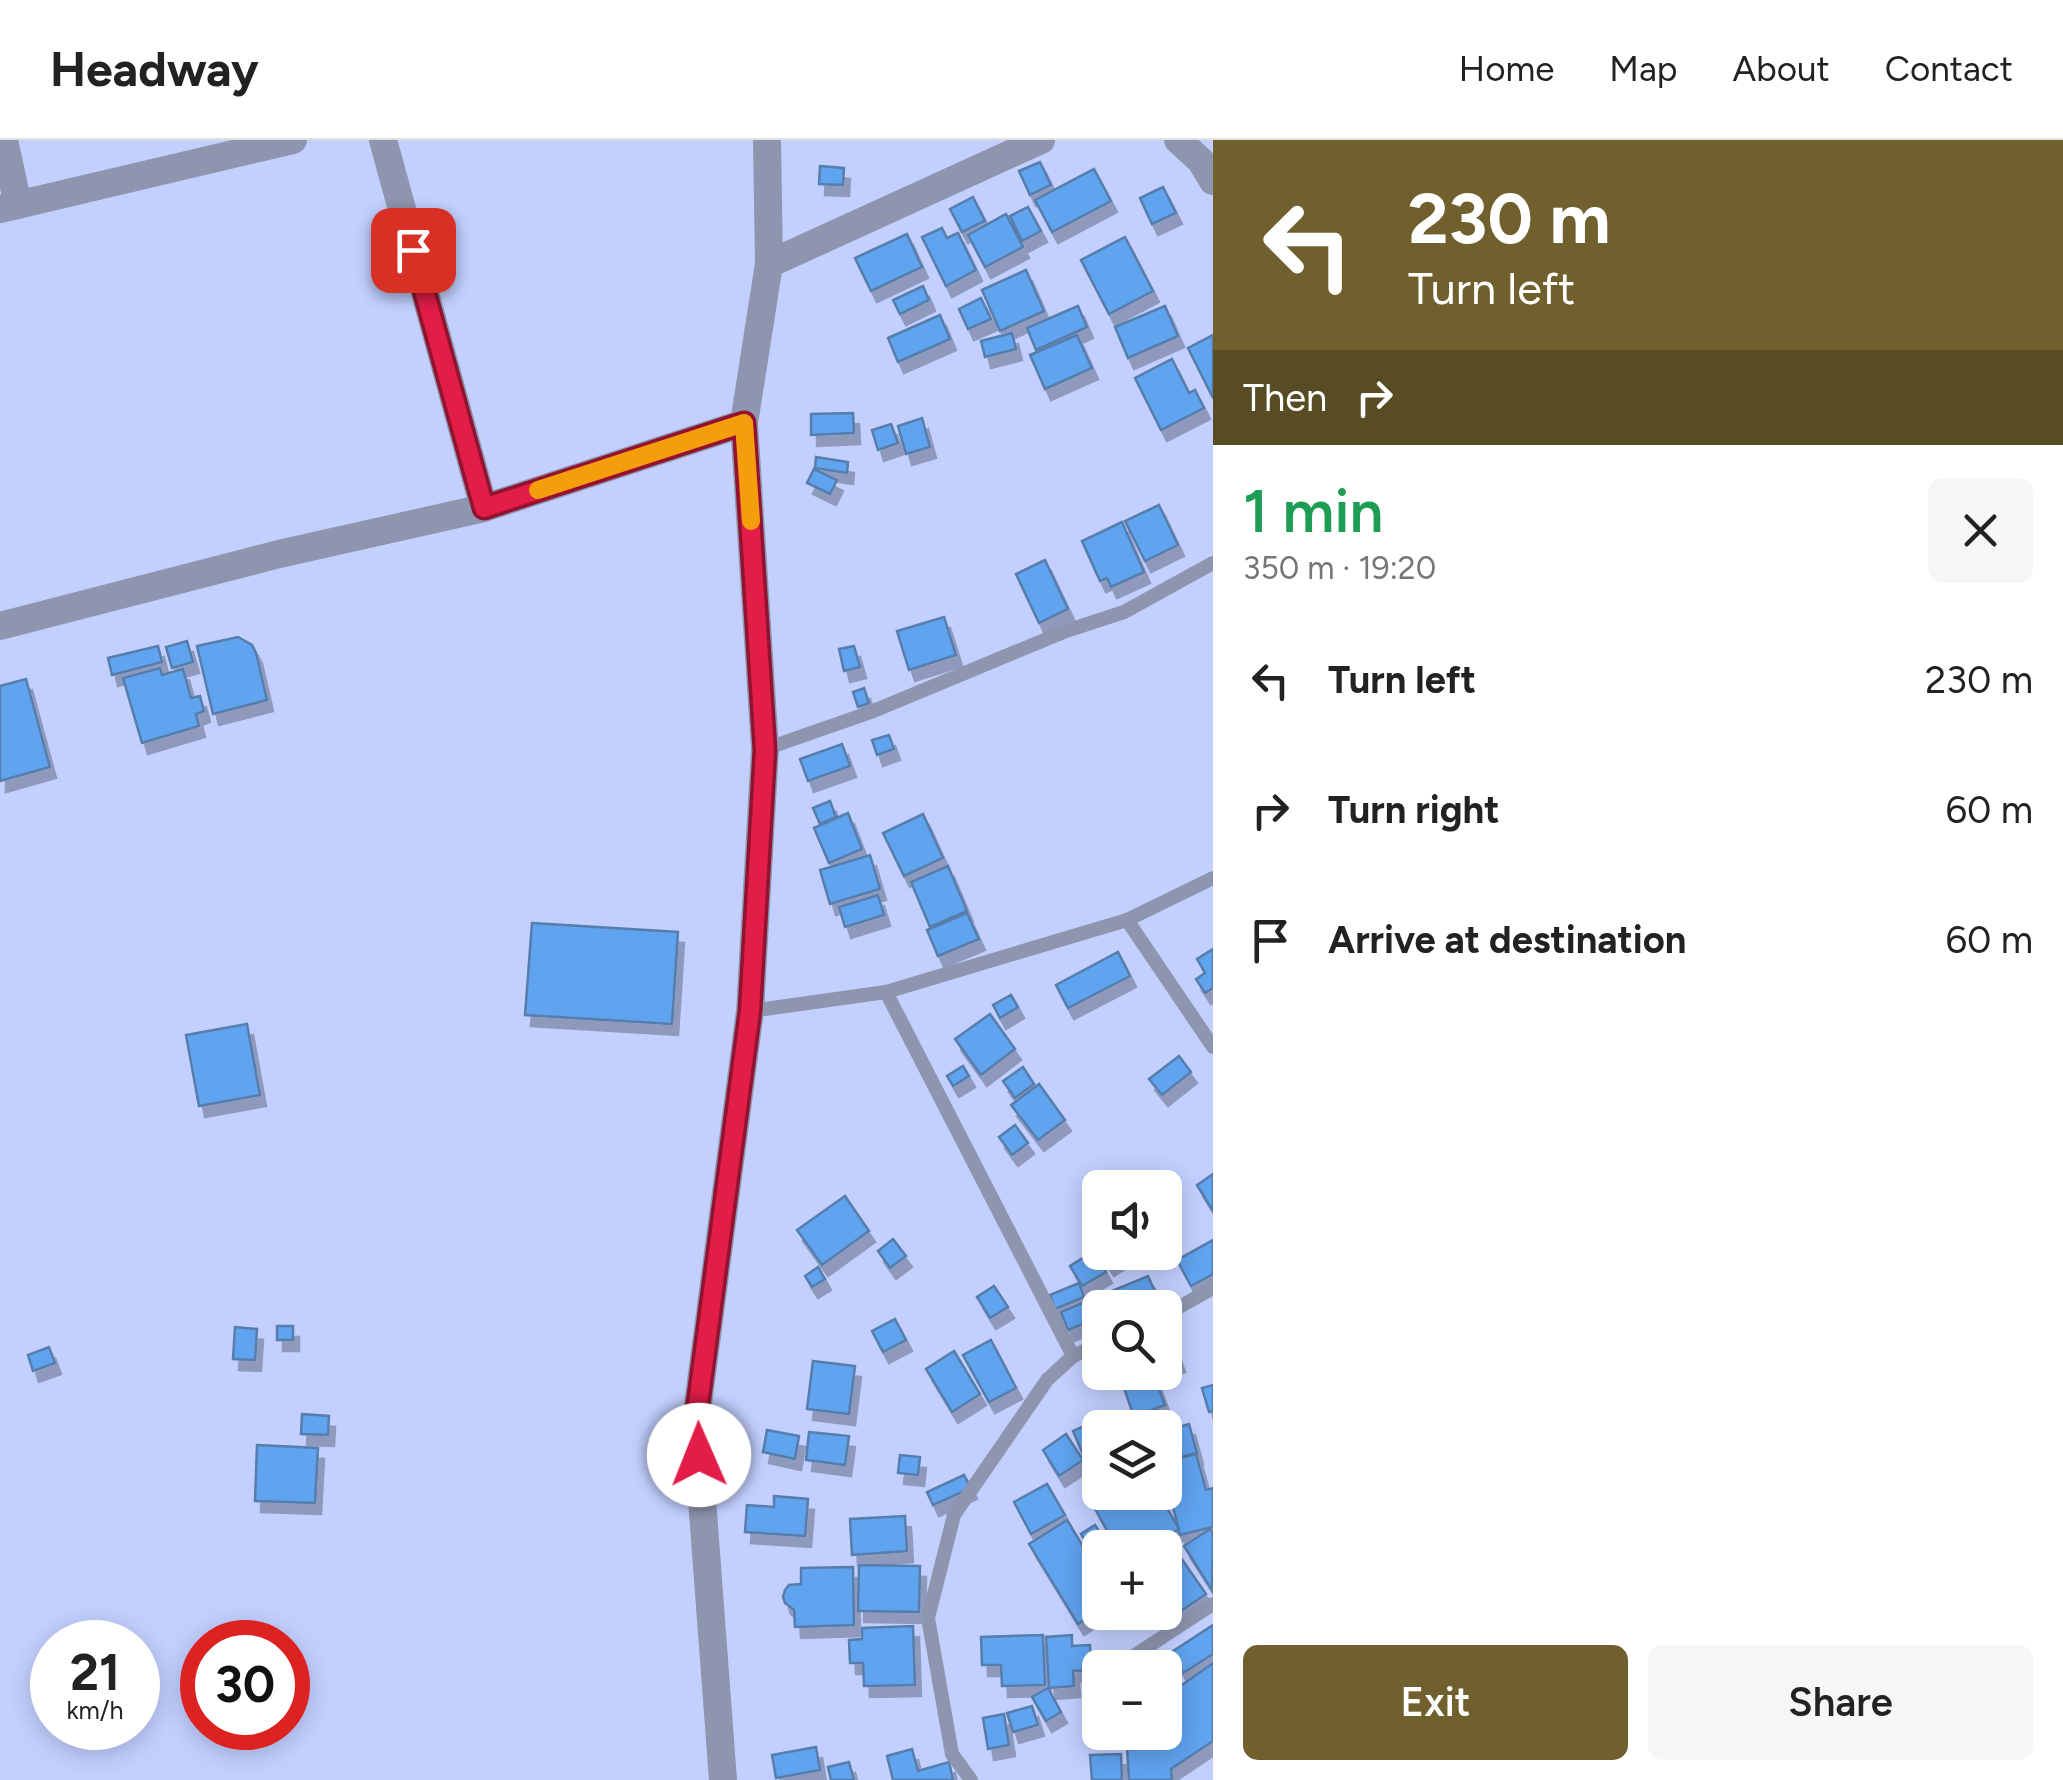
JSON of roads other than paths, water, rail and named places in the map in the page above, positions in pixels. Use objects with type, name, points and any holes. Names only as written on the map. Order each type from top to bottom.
[{"type":"street","points":[[4,140],[9,207],[293,140]]},
{"type":"street","points":[[383,140],[484,508]]},
{"type":"street","points":[[723,1780],[696,1419],[750,1011],[765,750],[744,423],[769,264],[767,140]]},
{"type":"street","points":[[769,264],[1041,140]]},
{"type":"street","points":[[1178,140],[1201,161],[1213,181]]},
{"type":"street","points":[[0,626],[279,554],[484,508],[744,423]]},
{"type":"lane","points":[[765,750],[871,712],[1066,631],[1124,612],[1213,563]]},
{"type":"lane","points":[[750,1011],[886,992],[1126,920],[1213,878]]},
{"type":"lane","points":[[1126,920],[1213,1047]]},
{"type":"lane","points":[[886,992],[1073,1356]]},
{"type":"lane","points":[[1182,1305],[1213,1288]]},
{"type":"lane","points":[[971,1780],[952,1754],[928,1618],[954,1515],[1047,1380],[1082,1352]]},
{"type":"lane","points":[[1143,1650],[1213,1604]]}]
